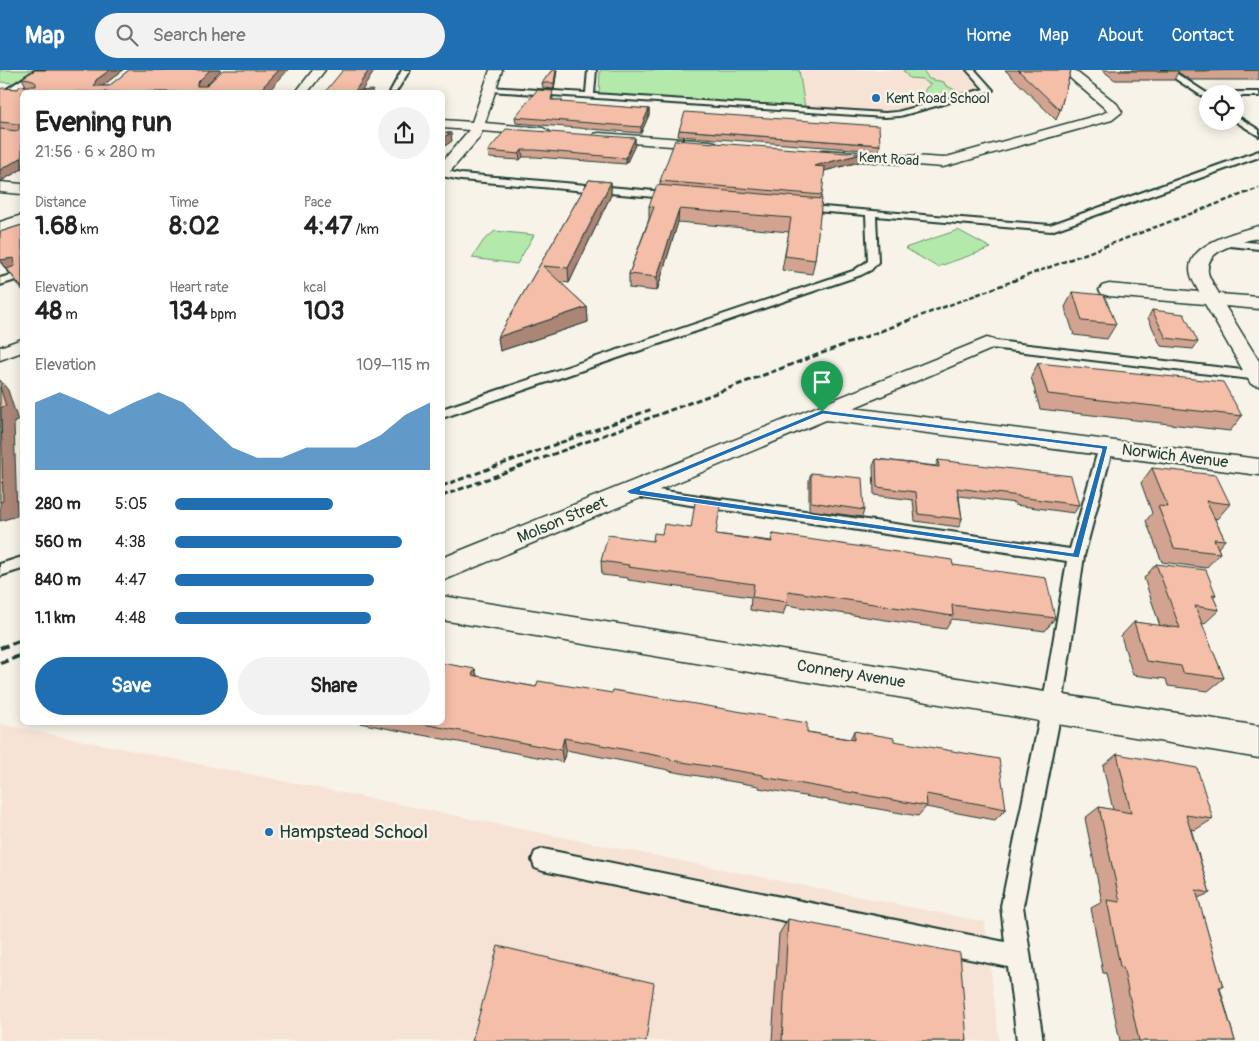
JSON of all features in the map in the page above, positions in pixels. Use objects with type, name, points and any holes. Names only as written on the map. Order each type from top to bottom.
[{"type":"street","points":[[304,90],[320,70]]},
{"type":"street","points":[[445,169],[474,135],[496,70]]},
{"type":"street","name":"Kent Road","points":[[812,153],[943,163],[1108,117],[1114,112],[1112,107],[1067,70]]},
{"type":"street","points":[[5,90],[20,91]]},
{"type":"street","points":[[445,124],[555,133]]},
{"type":"street","points":[[585,136],[723,146]]},
{"type":"street","points":[[0,186],[20,189]]},
{"type":"street","points":[[0,227],[20,221]]},
{"type":"street","points":[[1258,377],[1211,298],[1199,273],[1200,258],[1208,249],[1259,231]]},
{"type":"street","points":[[1109,290],[1259,303]]},
{"type":"street","name":"Molson Street","points":[[445,569],[987,344]]},
{"type":"street","points":[[0,354],[20,349]]},
{"type":"street","name":"Norwich Avenue","points":[[822,412],[1259,467]]},
{"type":"street","name":"Connery Avenue","points":[[445,608],[1259,742]]},
{"type":"lane","points":[[5,90],[41,70]]},
{"type":"lane","points":[[394,90],[406,70]]},
{"type":"lane","points":[[590,95],[592,70]]},
{"type":"lane","points":[[490,89],[891,115],[989,90],[970,70]]},
{"type":"lane","points":[[1166,70],[1199,91]]},
{"type":"lane","points":[[1244,94],[1259,94]]},
{"type":"lane","points":[[1244,123],[1259,134]]},
{"type":"lane","points":[[793,206],[1051,228],[1259,154]]},
{"type":"lane","points":[[445,173],[685,196]]},
{"type":"lane","points":[[445,413],[857,273],[867,268],[873,262],[871,213]]},
{"type":"lane","points":[[1224,244],[1259,246]]},
{"type":"lane","points":[[0,282],[20,276]]},
{"type":"lane","points":[[987,344],[1258,377]]},
{"type":"lane","points":[[1030,1041],[1012,906],[1052,707],[1076,556],[1106,447]]},
{"type":"lane","points":[[630,491],[1076,556]]},
{"type":"lane","points":[[0,570],[20,564]]},
{"type":"lane","points":[[543,860],[1019,957]]},
{"type":"shaded area","name":"Kent Road School","points":[[799,70],[967,70],[983,89],[889,114],[805,108]]},
{"type":"shaded area","name":"Hampstead School","points":[[0,724],[985,922],[999,1041],[0,1041]]},
{"type":"green space","points":[[0,70],[35,70],[15,83],[0,82]]},
{"type":"green space","points":[[600,70],[799,70],[805,108],[599,94]]},
{"type":"green space","points":[[903,70],[923,70],[929,79],[944,82],[945,85],[957,91],[956,95],[940,99],[923,93],[931,85],[922,79],[909,78]]},
{"type":"green space","points":[[958,230],[991,248],[937,267],[905,248]]},
{"type":"green space","points":[[495,231],[534,235],[517,264],[472,258],[484,240]]},
{"type":"building","points":[[35,70],[110,70],[96,80],[94,86],[109,86],[129,70],[210,70],[197,83],[197,86],[206,86],[223,70],[279,70],[260,90],[20,90],[20,159],[0,170],[0,129],[17,131],[19,124],[0,122],[0,90],[2,88],[18,89],[20,86],[36,86],[36,83],[30,79],[22,78]]},
{"type":"building","points":[[343,70],[369,70],[356,90],[327,90]]},
{"type":"building","points":[[552,70],[556,70],[554,83],[542,83]]},
{"type":"building","points":[[1018,70],[1071,70],[1060,110]]},
{"type":"building","points":[[1118,70],[1178,70],[1179,71],[1120,71]]},
{"type":"building","points":[[1194,70],[1259,70],[1195,71]]},
{"type":"building","points":[[537,90],[553,91],[551,100],[562,100],[561,102],[649,109],[641,127],[515,117]]},
{"type":"building","points":[[685,112],[879,126],[880,145],[679,130]]},
{"type":"building","points":[[506,129],[635,138],[626,158],[535,150],[522,150],[519,154],[488,151]]},
{"type":"building","points":[[675,140],[861,154],[814,166],[825,167],[822,195],[660,181]]},
{"type":"building","points":[[589,180],[611,182],[568,268],[543,266],[587,307],[498,337]]},
{"type":"building","points":[[657,185],[822,199],[815,260],[785,256],[791,218],[679,209],[657,277],[629,274],[654,207],[649,206]]},
{"type":"building","points":[[20,226],[20,285],[7,269],[15,266],[14,258],[0,260],[0,232]]},
{"type":"building","points":[[1073,292],[1104,295],[1116,324],[1082,321]]},
{"type":"building","points":[[1152,310],[1184,314],[1198,342],[1166,338]]},
{"type":"building","points":[[1038,363],[1223,382],[1242,416],[1048,394]]},
{"type":"building","points":[[0,387],[6,406],[1,407],[3,501],[0,502]]},
{"type":"building","points":[[876,459],[939,467],[938,460],[1071,476],[1079,505],[957,488],[962,519],[918,514],[916,492],[877,487]]},
{"type":"building","points":[[1152,468],[1216,475],[1230,504],[1206,501],[1225,540],[1214,539],[1220,553],[1174,548],[1158,506],[1168,507]]},
{"type":"building","points":[[811,473],[862,478],[864,510],[811,502]]},
{"type":"building","points":[[696,496],[721,499],[716,534],[772,542],[773,534],[952,560],[953,565],[1046,578],[1055,618],[952,605],[953,616],[788,591],[787,602],[752,597],[754,584],[628,567],[629,565],[601,561],[608,535],[653,541],[654,533],[662,534],[664,524],[691,528]]},
{"type":"building","points":[[1156,564],[1206,570],[1216,595],[1212,594],[1219,610],[1195,606],[1224,678],[1183,673],[1181,666],[1146,661],[1134,622],[1180,628]]},
{"type":"building","points":[[445,664],[475,669],[472,675],[536,687],[538,681],[612,693],[613,690],[807,723],[807,732],[854,740],[854,731],[894,738],[894,741],[999,759],[1006,809],[926,794],[927,806],[763,777],[763,775],[670,760],[670,758],[564,738],[561,750],[429,725],[445,725]]},
{"type":"building","points":[[1117,754],[1197,768],[1213,819],[1186,815],[1210,893],[1196,890],[1223,987],[1219,987],[1235,1041],[1139,1041],[1123,967],[1120,966],[1107,900],[1120,902],[1099,807],[1131,813]]},
{"type":"building","points":[[788,919],[960,953],[967,1041],[782,1041]]},
{"type":"building","points":[[498,946],[654,983],[646,1041],[472,1041]]},
{"type":"railway","points":[[907,321],[1259,188]]},
{"type":"railway","points":[[445,495],[910,320]]},
{"type":"railway","points":[[445,485],[652,409]]},
{"type":"railway","points":[[0,648],[20,641]]},
{"type":"railway","points":[[0,663],[20,656]]},
{"type":"place","name":"Kent Road School","points":[[876,98]]},
{"type":"place","name":"Hampstead School","points":[[269,832]]},
{"type":"route","points":[[822,412],[1106,447],[1076,556],[630,491],[822,412]]}]
